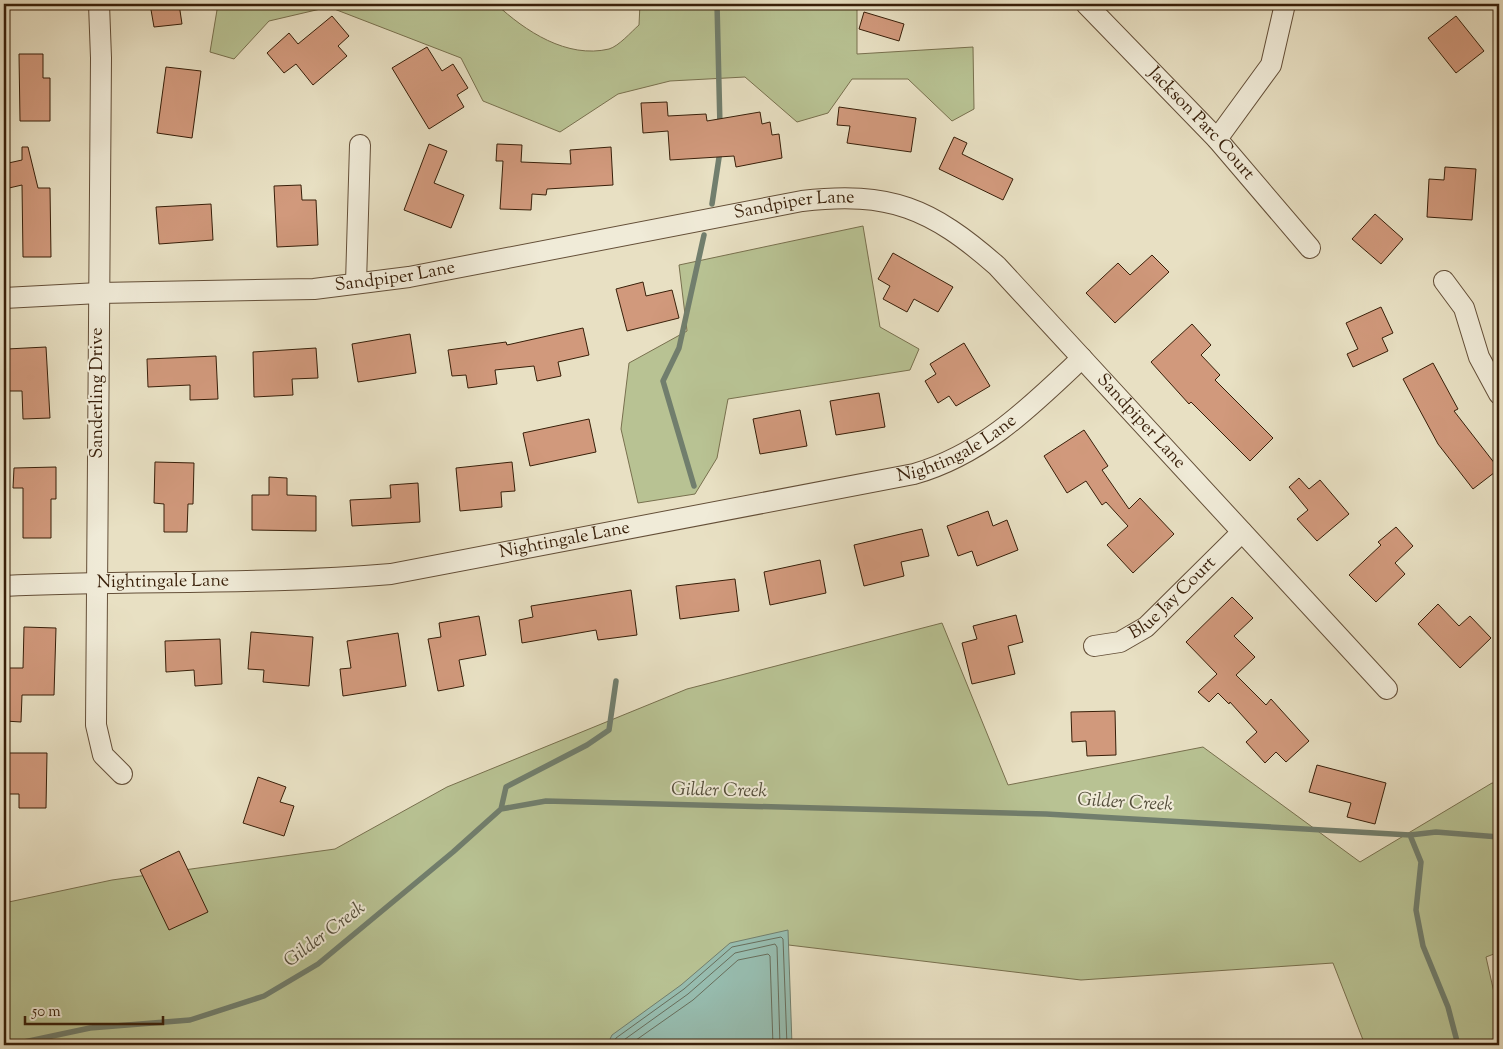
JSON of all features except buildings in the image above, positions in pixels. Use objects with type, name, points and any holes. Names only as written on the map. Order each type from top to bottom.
[{"type":"street","name":"Sanderling Drive","points":[[99,4],[101,58],[96,726],[103,755],[122,774]]},
{"type":"street","name":"Jackson Parc Court","points":[[1086,4],[1217,139],[1310,248]]},
{"type":"street","points":[[1217,139],[1271,65],[1285,4]]},
{"type":"street","points":[[356,283],[360,145]]},
{"type":"street","name":"Sandpiper Lane","points":[[4,298],[99,293],[282,291],[408,277],[802,201],[836,197],[866,198],[892,202],[920,212],[970,242],[997,266],[1387,688]]},
{"type":"street","points":[[1444,281],[1464,308],[1479,358],[1499,394]]},
{"type":"street","name":"Nightingale Lane","points":[[4,586],[97,582],[326,580],[391,574],[914,474],[954,460],[985,442],[1082,358]]},
{"type":"street","name":"Blue Jay Court","points":[[1094,646],[1120,642],[1146,627],[1242,532]]},
{"type":"green space","points":[[218,4],[496,4],[533,33],[562,46],[593,51],[613,47],[639,25],[640,4],[857,4],[857,54],[973,47],[974,109],[952,121],[908,79],[852,79],[828,113],[797,122],[745,77],[670,81],[618,94],[560,132],[483,101],[461,58],[329,7],[269,21],[234,59],[210,52]]},
{"type":"green space","points":[[863,226],[880,327],[919,349],[910,370],[728,399],[717,458],[695,494],[638,503],[621,429],[629,363],[687,331],[679,265]]},
{"type":"green space","points":[[942,623],[1008,785],[1203,747],[1360,862],[1492,783],[1499,784],[1499,952],[1486,957],[1499,1015],[1499,1045],[1365,1045],[1333,963],[1081,980],[755,941],[646,1045],[4,1045],[4,903],[112,880],[335,849],[447,787],[687,689]]},
{"type":"water","points":[[788,930],[792,1045],[607,1045],[612,1035],[681,985],[730,943]]},
{"type":"waterway","points":[[717,4],[720,127]]},
{"type":"waterway","points":[[712,204],[720,151]]},
{"type":"waterway","points":[[694,486],[663,381],[679,348],[704,235]]},
{"type":"waterway","points":[[501,809],[506,787],[587,745],[609,730],[616,681]]},
{"type":"waterway","name":"Gilder Creek","points":[[10,1045],[90,1028],[190,1020],[264,996],[318,964],[453,852],[501,809],[546,801],[1046,814],[1410,835],[1436,832],[1499,837]]},
{"type":"waterway","points":[[1410,835],[1421,862],[1416,910],[1423,946],[1448,1007],[1458,1045]]}]
